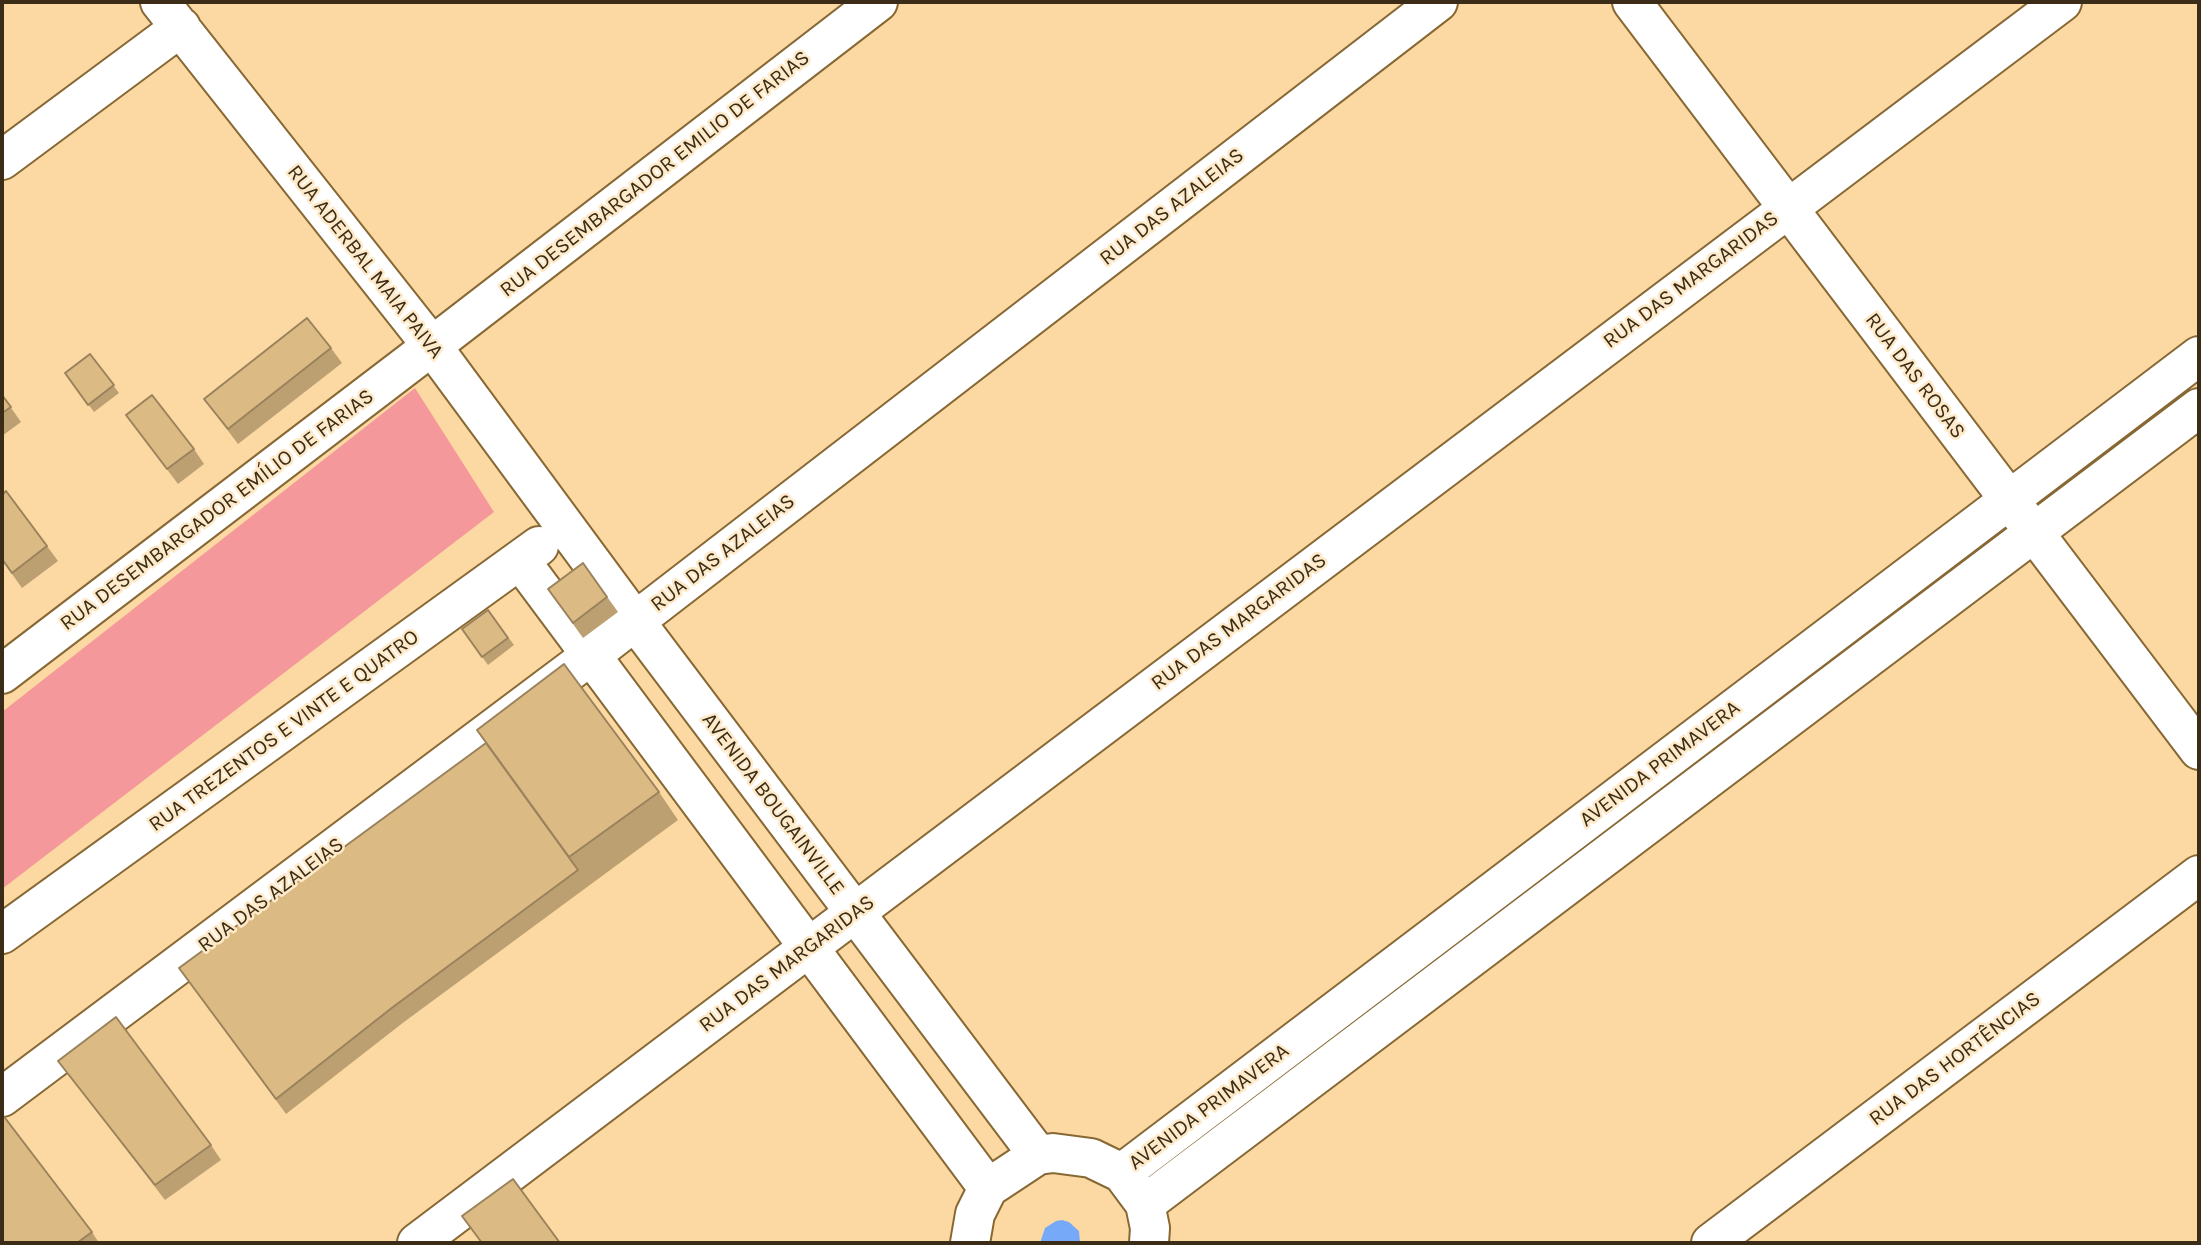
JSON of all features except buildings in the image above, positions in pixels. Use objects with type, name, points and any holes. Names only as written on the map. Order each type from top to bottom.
[{"type":"street","name":"RUA DESEMBARGADOR EMILIO DE FARIAS","points":[[432,346],[878,2]]},
{"type":"street","name":"RUA DAS AZALEIAS","points":[[2,1097],[590,656],[1438,2]]},
{"type":"street","name":"RUA DAS ROSAS","points":[[1632,2],[2199,750]]},
{"type":"street","name":"RUA DAS MARGARIDAS","points":[[417,1243],[2062,2]]},
{"type":"street","name":"RUA ADERBAL MAIA PAIVA","points":[[171,14],[432,346],[635,621]]},
{"type":"street","points":[[2,160],[171,14]]},
{"type":"street","name":"RUA DESEMBARGADOR EMÍLIO DE FARIAS","points":[[2,674],[432,346]]},
{"type":"street","name":"AVENIDA PRIMAVERA","points":[[1122,1173],[2199,356]]},
{"type":"street","name":"AVENIDA PRIMAVERA","points":[[1145,1205],[2199,408]]},
{"type":"street","name":"RUA TREZENTOS E VINTE E QUATRO","points":[[2,934],[565,526]]},
{"type":"street","points":[[520,560],[988,1188]]},
{"type":"street","name":"AVENIDA BOUGAINVILLE","points":[[635,621],[1038,1155]]},
{"type":"street","name":"RUA DAS HORTÊNCIAS","points":[[1711,1243],[2199,874]]},
{"type":"street","name":"AVENIDA PRIMAVERA","points":[[1038,1155],[1073,1154],[1091,1158],[1122,1173],[1145,1205],[1150,1228],[1149,1243]]},
{"type":"street","points":[[970,1243],[975,1214],[988,1188],[1038,1155]]},
{"type":"shaded area","points":[[415,388],[494,512],[2,889],[2,712]]},
{"type":"water","points":[[1062,1220],[1069,1222],[1079,1231],[1080,1243],[1040,1243],[1045,1228]]}]
